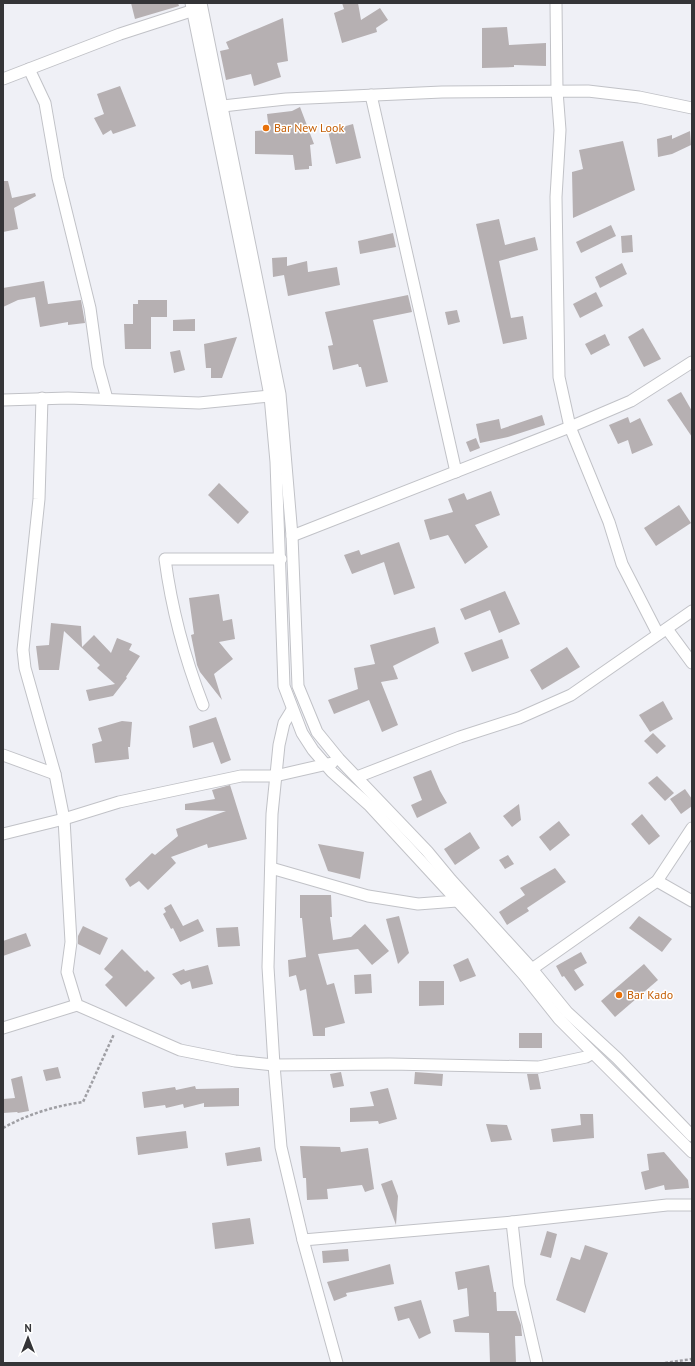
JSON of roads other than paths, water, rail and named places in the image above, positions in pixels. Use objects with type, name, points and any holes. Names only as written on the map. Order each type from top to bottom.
[{"type":"street","points":[[201,3],[280,394],[292,536],[298,686],[318,732],[339,759],[427,851],[451,880],[532,969],[567,1012],[616,1058],[692,1136]]},
{"type":"street","points":[[556,3],[557,91],[560,130],[556,197],[559,377],[570,427],[609,522],[622,564],[663,631],[692,664]]},
{"type":"street","points":[[3,79],[191,7],[270,396],[276,462],[281,559],[284,686],[302,733],[313,750],[326,765],[370,806],[513,963],[559,1019],[692,1152]]},
{"type":"street","points":[[29,69],[45,103],[58,178],[90,308],[98,366],[107,399]]},
{"type":"street","points":[[223,106],[286,99],[371,95],[588,91],[639,97],[692,108]]},
{"type":"street","points":[[371,95],[456,472]]},
{"type":"street","points":[[292,536],[570,427],[631,401],[692,362]]},
{"type":"street","points":[[3,400],[42,398],[107,399],[133,402],[198,403],[270,396]]},
{"type":"street","points":[[42,398],[40,499],[23,650],[25,668],[55,774],[64,819],[71,942],[67,972],[77,1005]]},
{"type":"street","points":[[203,705],[188,666],[171,604],[165,560],[281,559]]},
{"type":"street","points":[[357,777],[460,737],[519,718],[571,696],[692,611]]},
{"type":"street","points":[[292,710],[284,723],[275,776],[272,814],[268,967],[274,1065],[281,1147],[303,1240],[337,1363]]},
{"type":"street","points":[[3,756],[55,774]]},
{"type":"street","points":[[3,834],[64,819],[119,802],[234,778],[275,776],[326,765],[339,759]]},
{"type":"street","points":[[532,969],[657,881],[692,828]]},
{"type":"street","points":[[271,868],[368,896],[418,904],[457,901]]},
{"type":"street","points":[[657,881],[692,901]]},
{"type":"street","points":[[3,1028],[77,1005],[180,1050],[235,1061],[274,1065],[390,1064],[539,1067],[586,1057],[593,1053]]},
{"type":"street","points":[[303,1240],[512,1222],[667,1205],[692,1205]]},
{"type":"street","points":[[512,1222],[519,1285],[537,1363]]},
{"type":"place","name":"Bar New Look","points":[[266,128]]},
{"type":"place","name":"Bar Kado","points":[[619,995]]}]
